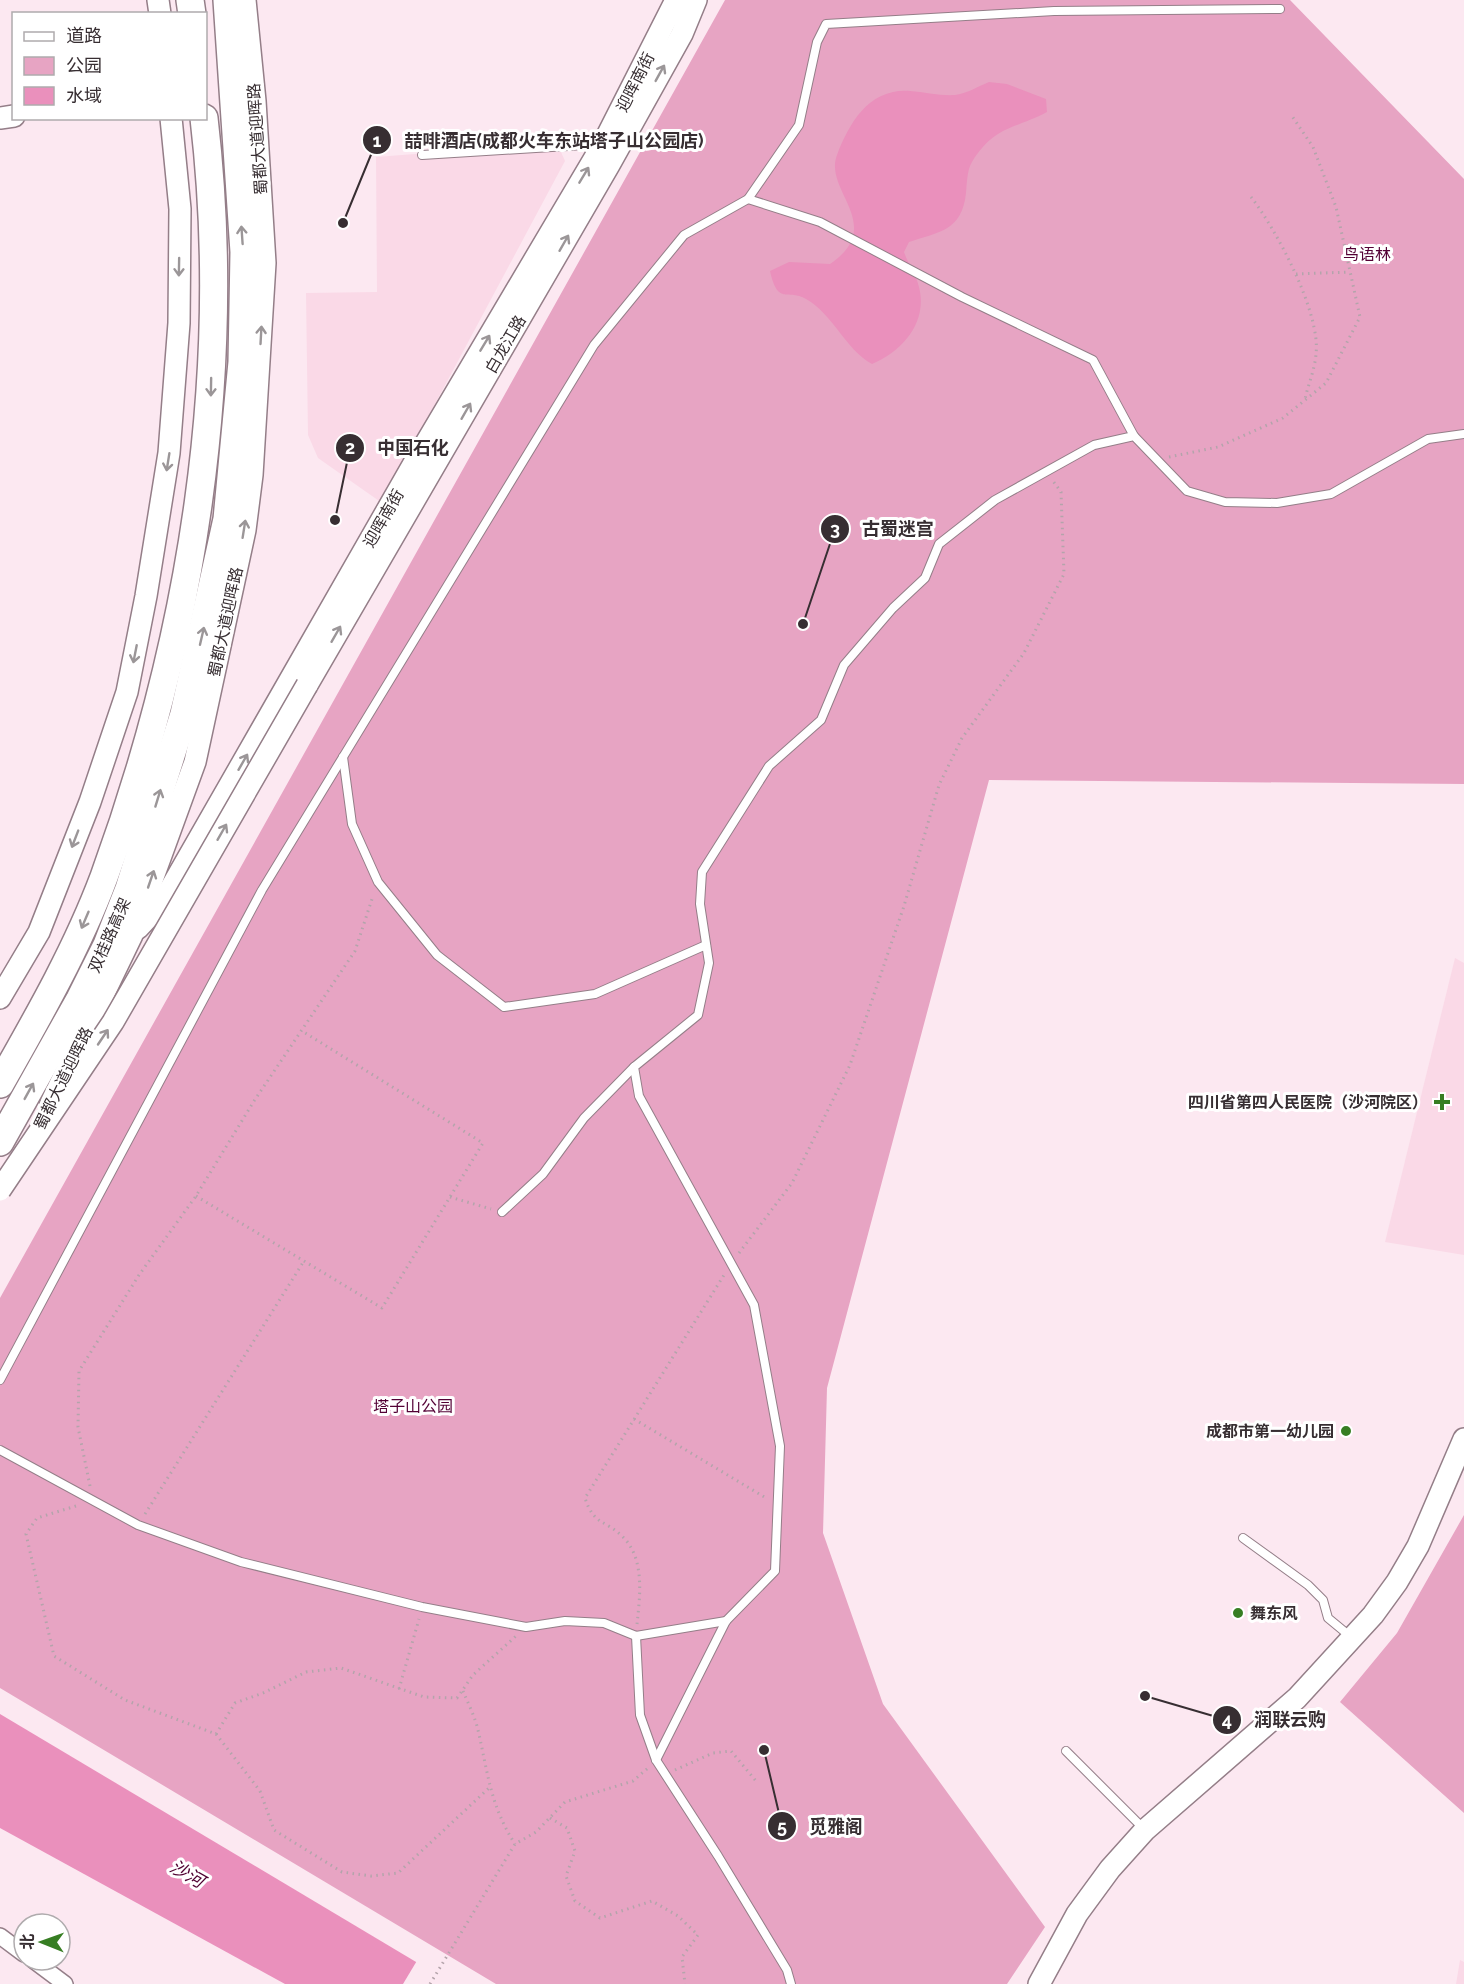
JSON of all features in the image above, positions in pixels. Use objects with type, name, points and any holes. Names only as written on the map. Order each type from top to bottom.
[{"type":"highway","name":"蜀都大道迎晖路","points":[[184,714],[228,508],[242,362],[244,252],[227,0]]},
{"type":"highway","name":"双桂路高架","points":[[0,1084],[74,946],[103,877],[158,706],[197,515],[210,404],[214,259],[211,174],[204,120]]},
{"type":"highway","name":"双桂路高架","points":[[0,1142],[69,1018],[106,945],[129,889],[184,714]]},
{"type":"street","name":"蜀都大道迎晖路","points":[[0,1203],[132,934],[195,762],[244,530],[256,408],[265,263],[255,101],[243,0]]},
{"type":"street","name":"迎晖南街","points":[[132,934],[164,900],[412,465],[603,144],[676,0]]},
{"type":"street","name":"白龙江路","points":[[0,1190],[113,1022],[609,165],[682,34],[696,0]]},
{"type":"street","points":[[171,120],[180,209]]},
{"type":"street","points":[[0,998],[39,932],[90,802],[127,692],[146,596],[169,453],[179,323],[183,120]]},
{"type":"street","points":[[228,508],[256,408]]},
{"type":"street","points":[[1039,1984],[1077,1914],[1110,1869],[1145,1830],[1297,1698],[1373,1615],[1397,1582],[1418,1546],[1464,1439]]},
{"type":"street","points":[[49,1972],[65,1984]]},
{"type":"lane","points":[[0,1380],[262,890],[343,757],[594,345],[684,235],[748,199],[800,125],[817,42],[826,24],[1054,11],[1280,9]]},
{"type":"lane","points":[[422,154],[603,144]]},
{"type":"lane","points":[[748,199],[820,222],[962,297],[1093,360],[1134,436],[1187,491],[1226,502],[1277,503],[1331,494],[1428,439],[1464,434]]},
{"type":"lane","points":[[502,1212],[543,1174],[584,1118],[634,1067],[698,1015],[710,963],[700,903],[702,872],[769,766],[821,720],[844,665],[892,608],[925,578],[939,544],[995,500],[1094,445],[1134,436]]},
{"type":"lane","points":[[343,757],[352,824],[378,882],[436,956],[504,1007],[595,994],[706,945]]},
{"type":"lane","points":[[634,1067],[639,1096],[754,1305],[780,1446],[775,1571],[726,1621],[656,1760]]},
{"type":"lane","points":[[0,1450],[138,1525],[241,1562],[423,1607],[526,1627],[565,1621],[604,1623],[636,1636],[726,1621]]},
{"type":"lane","points":[[1243,1538],[1308,1585],[1323,1600],[1328,1618],[1352,1638]]},
{"type":"lane","points":[[636,1636],[640,1715],[656,1760],[781,1961],[791,1984]]},
{"type":"lane","points":[[1066,1751],[1145,1830]]},
{"type":"path","points":[[1156,459],[1218,447],[1283,418],[1326,383],[1360,317],[1336,207],[1313,147],[1292,117]]},
{"type":"path","points":[[1251,197],[1269,220],[1296,274],[1311,317],[1317,353],[1304,401]]},
{"type":"path","points":[[1296,274],[1350,272]]},
{"type":"path","points":[[636,1636],[639,1603],[638,1563],[623,1538],[590,1515],[585,1498],[731,1263],[792,1183],[850,1065],[904,906],[939,785],[962,738],[1024,653],[1064,574],[1061,492],[1046,473]]},
{"type":"path","points":[[378,882],[355,951],[196,1196],[139,1275],[79,1371],[78,1427],[94,1501],[37,1518],[26,1534],[54,1656],[125,1700],[216,1734],[260,1791],[274,1830],[342,1872],[371,1876],[398,1873],[490,1787]]},
{"type":"path","points":[[196,1196],[382,1308],[483,1143],[302,1031]]},
{"type":"path","points":[[450,1197],[502,1212]]},
{"type":"path","points":[[138,1525],[304,1261]]},
{"type":"path","points":[[634,1419],[777,1505]]},
{"type":"path","points":[[399,1689],[423,1607]]},
{"type":"path","points":[[216,1734],[235,1703],[263,1693],[306,1672],[341,1668],[424,1697],[457,1698],[473,1675],[526,1627]]},
{"type":"path","points":[[463,1690],[478,1728],[484,1766],[502,1824],[515,1844]]},
{"type":"path","points":[[665,1775],[713,1753],[731,1751],[756,1781]]},
{"type":"path","points":[[430,1984],[515,1844],[536,1832],[565,1802],[633,1781],[656,1760]]},
{"type":"path","points":[[550,1818],[567,1828],[575,1851],[566,1876],[575,1901],[600,1918],[652,1901],[678,1916],[698,1935],[682,1957],[685,1984]]},
{"type":"shaded area","points":[[557,143],[565,161],[382,503],[318,458],[308,435],[306,293],[377,292],[376,157]]},
{"type":"shaded area","name":"四川省第四人民医院（沙河院区）","points":[[1455,958],[1464,963],[1464,1255],[1385,1242]]},
{"type":"shaded area","points":[[1460,1960],[1464,1962],[1464,1984],[1456,1984]]},
{"type":"green space","name":"塔子山公园","points":[[725,0],[1290,0],[1464,179],[1464,784],[989,780],[827,1388],[823,1533],[883,1704],[1045,1927],[1007,1984],[496,1984],[0,1688],[0,1298]]},
{"type":"green space","points":[[1464,1515],[1464,1813],[1340,1702],[1397,1633]]},
{"type":"water","points":[[989,82],[1007,84],[1046,99],[1047,112],[1006,130],[988,141],[970,165],[964,206],[954,223],[939,232],[909,242],[904,252],[919,287],[920,312],[910,334],[903,343],[872,364],[854,350],[815,305],[800,296],[780,293],[776,289],[770,271],[789,262],[830,264],[846,250],[853,236],[854,222],[838,182],[835,168],[842,142],[863,109],[884,95],[896,91],[955,95],[968,92]]},
{"type":"water","name":"沙河","points":[[0,1714],[453,1984],[285,1984],[0,1828]]},
{"type":"pier","points":[[418,1959],[454,1981],[456,1984],[403,1984]]},
{"type":"place","name":"喆啡酒店(成都火车东站塔子山公园店)","points":[[343,223]]},
{"type":"place","name":"中国石化","points":[[335,520]]},
{"type":"place","name":"古蜀迷宫","points":[[803,624]]},
{"type":"place","name":"四川省第四人民医院（沙河院区）","points":[[1442,1102]]},
{"type":"place","name":"成都市第一幼儿园","points":[[1346,1431]]},
{"type":"place","name":"舞东风","points":[[1238,1613]]},
{"type":"place","name":"润联云购","points":[[1145,1696]]},
{"type":"place","name":"觅雅阁","points":[[764,1750]]},
{"type":"park label","name":"鸟语林","points":[[1367,254]]}]
